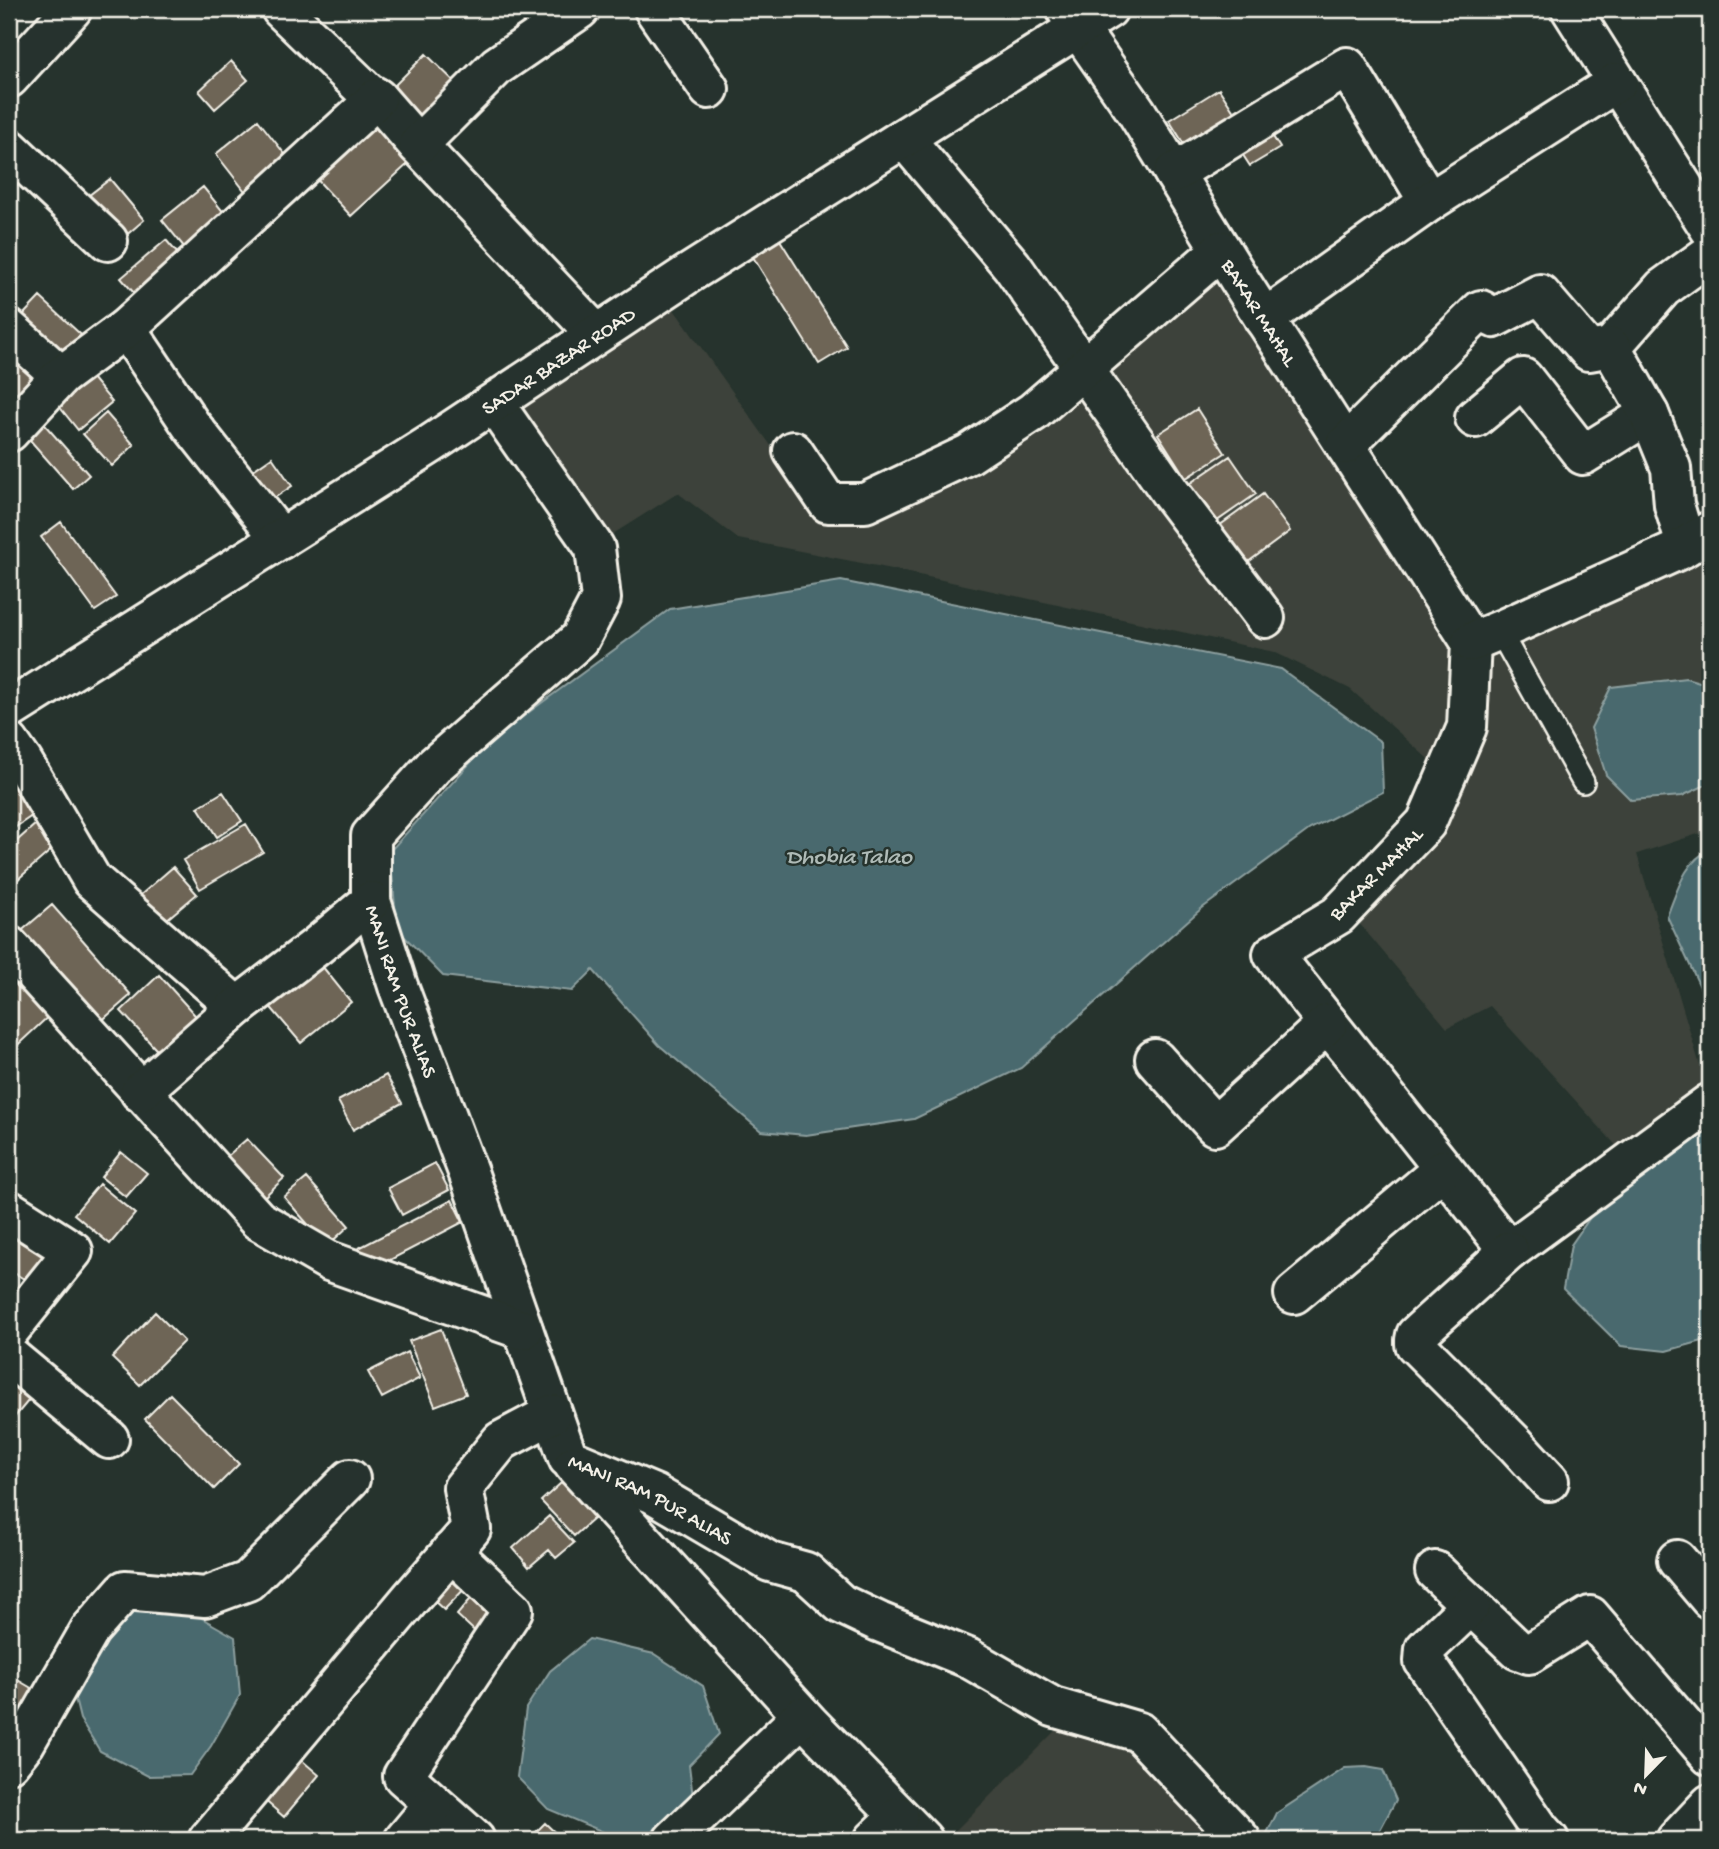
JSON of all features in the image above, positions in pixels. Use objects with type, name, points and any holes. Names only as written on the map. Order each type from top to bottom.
[{"type":"street","points":[[9,78],[72,9]]},
{"type":"street","points":[[281,9],[367,92],[377,98],[596,334]]},
{"type":"street","points":[[418,145],[498,66],[580,9]]},
{"type":"street","points":[[654,9],[709,89]]},
{"type":"street","points":[[1572,9],[1710,229]]},
{"type":"street","name":"SADAR BAZAR ROAD","points":[[9,710],[494,403],[688,274],[904,138],[1084,15]]},
{"type":"street","name":"BAKAR MAHAL","points":[[1084,15],[1136,111],[1345,445],[1485,636],[1467,727],[1426,823],[1338,915],[1273,954],[1509,1251]]},
{"type":"street","points":[[1174,173],[1347,67],[1429,202]]},
{"type":"street","points":[[1264,318],[1429,202],[1617,82]]},
{"type":"street","points":[[9,432],[61,376],[126,328],[377,98]]},
{"type":"street","points":[[904,138],[1012,266],[1172,495],[1265,618]]},
{"type":"street","points":[[9,148],[108,241]]},
{"type":"street","points":[[793,451],[828,503],[865,503],[969,454],[1032,412],[1221,250]]},
{"type":"street","points":[[1345,445],[1481,310],[1494,318],[1540,294],[1589,351],[1611,347],[1663,288],[1710,254]]},
{"type":"street","points":[[126,328],[191,425],[281,539]]},
{"type":"street","points":[[9,329],[61,376]]},
{"type":"street","points":[[1485,636],[1698,538],[1674,505],[1671,468],[1649,414],[1611,347]]},
{"type":"street","points":[[1475,418],[1523,378],[1583,455],[1649,414]]},
{"type":"street","name":"MANI RAM PUR ALIAS","points":[[494,403],[595,548],[601,599],[580,639],[435,765],[371,836],[371,901],[398,986],[468,1172],[568,1458],[654,1494],[770,1562],[806,1572],[841,1604],[968,1658],[1053,1707],[1139,1732],[1241,1840]]},
{"type":"street","points":[[9,742],[92,880],[237,1007]]},
{"type":"street","points":[[141,1092],[237,1007],[371,901]]},
{"type":"street","points":[[9,946],[258,1220],[329,1261],[523,1330]]},
{"type":"street","points":[[1155,1059],[1215,1126],[1328,1023]]},
{"type":"street","points":[[1549,1481],[1415,1345],[1416,1335],[1509,1251],[1710,1103]]},
{"type":"street","points":[[1294,1294],[1443,1169]]},
{"type":"street","points":[[9,1210],[73,1251],[9,1331]]},
{"type":"street","points":[[9,1356],[109,1439]]},
{"type":"street","points":[[208,1840],[471,1529],[463,1488],[501,1441],[552,1414]]},
{"type":"street","points":[[568,1458],[802,1716],[899,1832]]},
{"type":"street","points":[[9,1763],[25,1743],[90,1630],[125,1590],[205,1597],[248,1581],[350,1479]]},
{"type":"street","points":[[451,1550],[513,1610],[403,1776],[475,1840]]},
{"type":"street","points":[[1677,1560],[1710,1599]]},
{"type":"street","points":[[1435,1570],[1518,1650],[1529,1654],[1590,1616],[1710,1756]]},
{"type":"street","points":[[1471,1605],[1425,1649],[1424,1661],[1549,1840]]},
{"type":"street","points":[[673,1840],[802,1716]]},
{"type":"street","points":[[404,1840],[434,1804]]},
{"type":"lane","points":[[1485,636],[1583,782]]},
{"type":"shaded area","points":[[1218,266],[1464,655],[1456,729],[1436,766],[1350,689],[1274,652],[882,567],[738,539],[678,493],[605,539],[521,404],[668,301],[816,509],[885,510]]},
{"type":"shaded area","points":[[1710,553],[1710,830],[1637,854],[1706,1086],[1622,1152],[1490,1006],[1447,1028],[1358,922],[1423,853],[1474,765],[1479,652]]},
{"type":"shaded area","points":[[1064,1722],[1140,1745],[1230,1840],[946,1840]]},
{"type":"water","name":"Dhobia Talao","points":[[841,581],[1281,669],[1381,742],[1383,792],[1310,829],[1201,909],[1021,1068],[914,1119],[806,1135],[761,1131],[659,1045],[593,970],[572,991],[443,976],[397,929],[390,851],[492,739],[670,609]]},
{"type":"water","points":[[1686,678],[1710,685],[1710,783],[1682,796],[1631,800],[1606,775],[1591,728],[1611,687]]},
{"type":"water","points":[[1710,850],[1710,990],[1701,989],[1667,916],[1688,869]]},
{"type":"water","points":[[1710,1131],[1710,1339],[1666,1351],[1621,1346],[1563,1289],[1571,1245],[1598,1206],[1662,1156]]},
{"type":"water","points":[[133,1605],[182,1607],[235,1637],[240,1695],[211,1746],[190,1775],[148,1776],[100,1751],[80,1719],[71,1683]]},
{"type":"water","points":[[589,1639],[654,1654],[703,1686],[719,1734],[689,1765],[694,1806],[668,1831],[618,1838],[548,1809],[517,1777],[526,1708],[550,1671]]},
{"type":"water","points":[[1366,1767],[1383,1770],[1396,1800],[1372,1840],[1266,1840],[1277,1813],[1345,1768]]},
{"type":"building","points":[[426,54],[461,88],[427,123],[392,88]]},
{"type":"building","points":[[231,61],[248,80],[215,109],[199,91]]},
{"type":"building","points":[[1219,89],[1243,126],[1192,157],[1169,120]]},
{"type":"building","points":[[258,120],[291,162],[248,195],[216,154]]},
{"type":"building","points":[[369,120],[409,163],[351,216],[311,173]]},
{"type":"building","points":[[1269,130],[1280,148],[1250,166],[1239,149]]},
{"type":"building","points":[[110,179],[144,220],[123,238],[88,196]]},
{"type":"building","points":[[203,187],[230,220],[189,253],[162,220]]},
{"type":"building","points":[[166,240],[184,261],[140,300],[121,278]]},
{"type":"building","points":[[780,240],[847,347],[819,364],[753,257]]},
{"type":"building","points":[[40,297],[91,344],[72,363],[22,316]]},
{"type":"building","points":[[9,336],[53,379],[21,411],[9,399]]},
{"type":"building","points":[[83,367],[112,402],[78,430],[50,395]]},
{"type":"building","points":[[1197,409],[1225,453],[1186,478],[1158,434]]},
{"type":"building","points":[[106,413],[134,445],[112,466],[83,434]]},
{"type":"building","points":[[38,417],[89,475],[73,489],[22,431]]},
{"type":"building","points":[[1230,456],[1256,494],[1210,526],[1183,488]]},
{"type":"building","points":[[272,457],[292,486],[264,505],[243,477]]},
{"type":"building","points":[[1263,494],[1290,531],[1240,568],[1212,531]]},
{"type":"building","points":[[61,522],[116,597],[95,611],[41,537]]},
{"type":"building","points":[[9,767],[39,811],[10,831],[9,828]]},
{"type":"building","points":[[223,792],[242,821],[217,837],[198,807]]},
{"type":"building","points":[[37,823],[57,845],[9,887],[9,848]]},
{"type":"building","points":[[246,824],[263,852],[200,889],[183,860]]},
{"type":"building","points":[[173,867],[197,894],[160,925],[137,898]]},
{"type":"building","points":[[52,905],[131,995],[98,1024],[19,933]]},
{"type":"building","points":[[318,961],[351,1002],[301,1043],[268,1004]]},
{"type":"building","points":[[9,967],[52,1013],[9,1053]]},
{"type":"building","points":[[159,975],[202,1023],[164,1058],[121,1011]]},
{"type":"building","points":[[386,1075],[402,1103],[353,1130],[338,1101]]},
{"type":"building","points":[[247,1139],[284,1178],[263,1198],[225,1158]]},
{"type":"building","points":[[121,1152],[147,1173],[126,1197],[101,1177]]},
{"type":"building","points":[[435,1163],[449,1190],[402,1215],[388,1188]]},
{"type":"building","points":[[307,1178],[349,1226],[327,1246],[284,1197]]},
{"type":"building","points":[[99,1184],[135,1214],[110,1244],[74,1214]]},
{"type":"building","points":[[452,1200],[463,1222],[367,1272],[355,1250]]},
{"type":"building","points":[[9,1235],[49,1260],[34,1285],[9,1270]]},
{"type":"building","points":[[155,1312],[184,1341],[140,1385],[112,1358]]},
{"type":"building","points":[[441,1329],[466,1394],[435,1406],[409,1341]]},
{"type":"building","points":[[407,1352],[420,1378],[382,1398],[368,1372]]},
{"type":"building","points":[[9,1364],[38,1389],[9,1424]]},
{"type":"building","points":[[170,1394],[239,1464],[214,1489],[145,1419]]},
{"type":"building","points":[[570,1475],[603,1510],[574,1536],[541,1501]]},
{"type":"building","points":[[549,1516],[574,1543],[556,1558],[549,1550],[529,1567],[513,1548]]},
{"type":"building","points":[[452,1556],[475,1578],[444,1610],[421,1589]]},
{"type":"building","points":[[480,1588],[505,1610],[481,1637],[457,1615]]},
{"type":"building","points":[[9,1675],[47,1697],[32,1723],[9,1710]]},
{"type":"building","points":[[298,1757],[319,1775],[284,1817],[262,1798]]},
{"type":"building","points":[[545,1823],[563,1840],[528,1840]]}]
